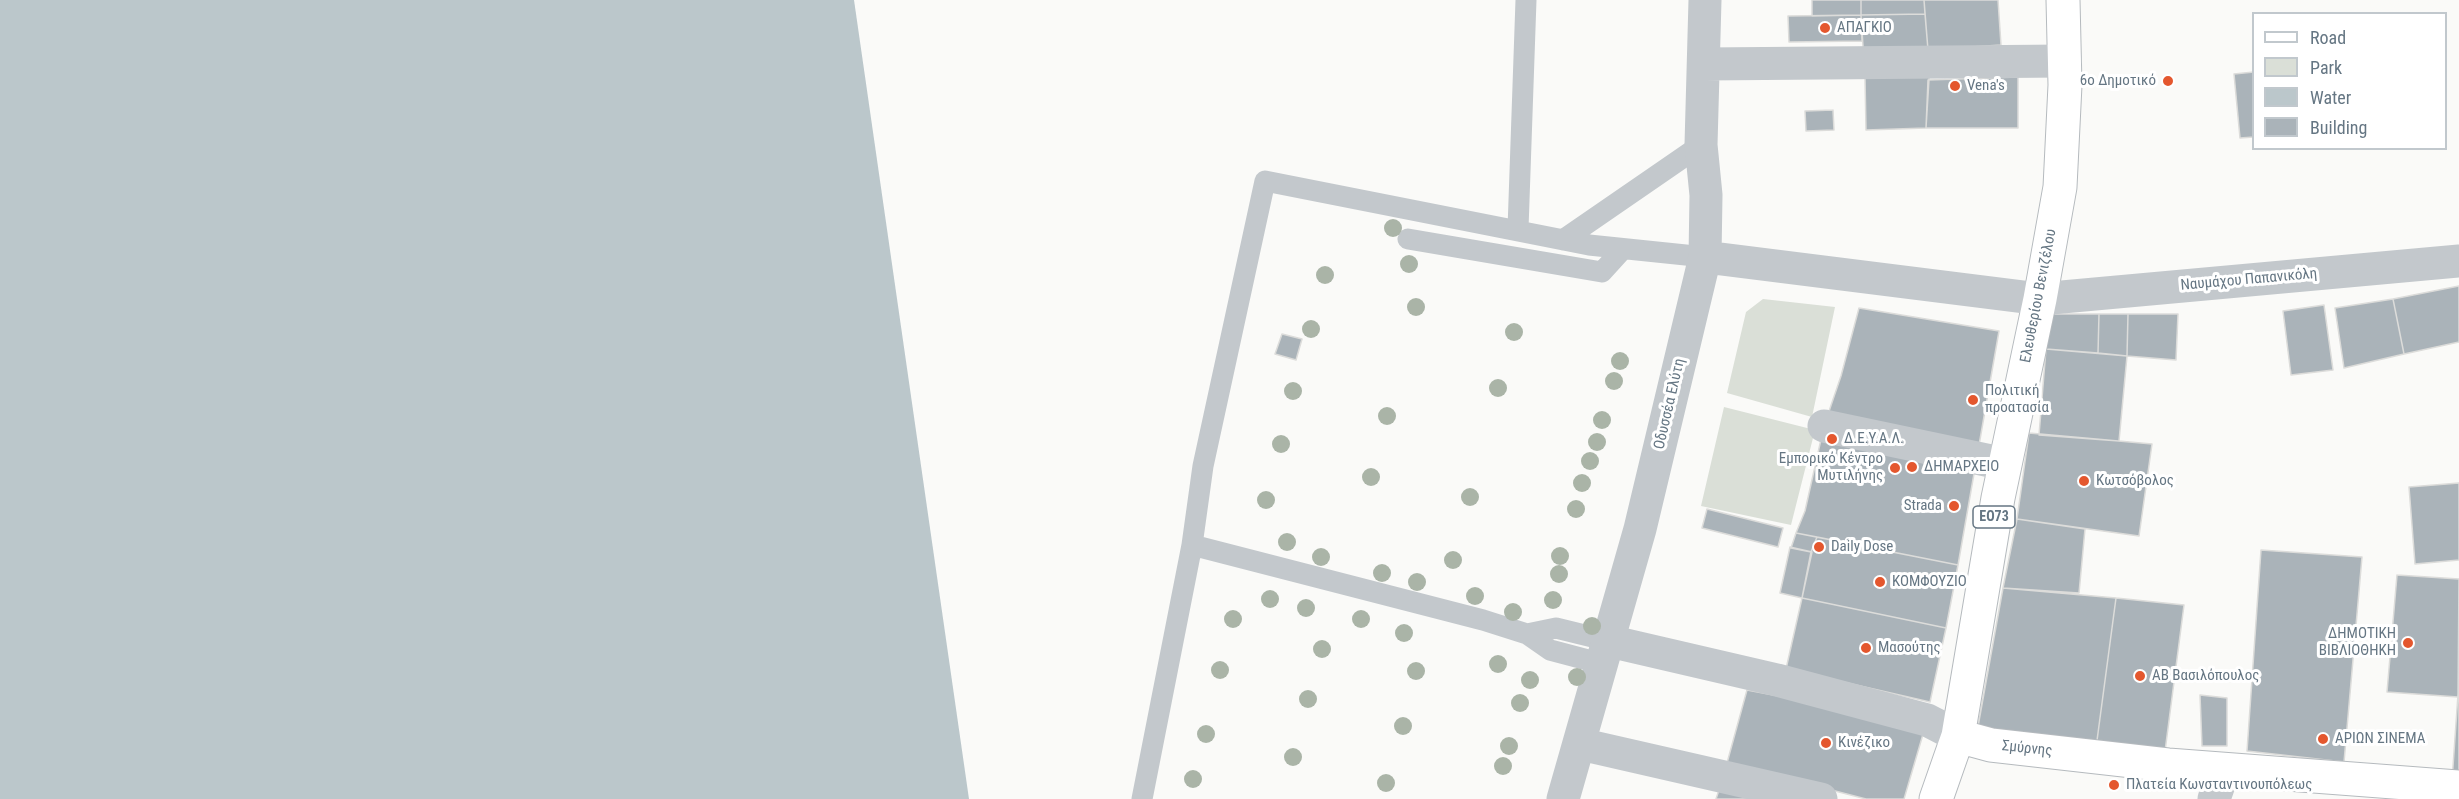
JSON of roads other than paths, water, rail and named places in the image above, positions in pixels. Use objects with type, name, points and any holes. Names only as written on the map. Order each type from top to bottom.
[{"type":"main road","name":"Ελευθερίου Βενιζέλου","points":[[1936,799],[1958,736],[2005,464],[2040,299],[2060,187],[2064,61],[2063,0]]},
{"type":"main road","name":"Σμύρνης","points":[[1958,736],[1991,745],[2219,784],[2459,787]]},
{"type":"street","name":"Οδυσσέα Ελύτη","points":[[1563,799],[1640,529],[1705,257],[1706,195],[1701,145],[1705,0]]},
{"type":"street","points":[[1704,64],[2064,61]]},
{"type":"street","name":"Ναυμάχου Παπανικόλη","points":[[1705,257],[2040,299],[2459,261]]},
{"type":"street","points":[[1824,426],[2005,464]]},
{"type":"street","name":"Σμύρνης","points":[[1606,652],[1777,680],[1927,720],[1958,736]]},
{"type":"street","points":[[1580,744],[1821,799]]},
{"type":"lane","points":[[1518,229],[1526,0]]},
{"type":"lane","points":[[1563,240],[1701,145]]},
{"type":"lane","points":[[1142,799],[1192,545],[1203,466],[1265,181],[1518,229],[1563,240],[1622,250],[1705,257]]},
{"type":"lane","points":[[1442,214],[1408,239],[1602,272],[1622,250]]},
{"type":"lane","points":[[1192,545],[1527,634],[1556,628],[1606,652]]},
{"type":"water","points":[[0,0],[854,0],[969,799],[0,799]]},
{"type":"place","name":"ΑΠΑΓΚΙΟ","points":[[1825,28]]},
{"type":"place","name":"6ο Δημοτικό","points":[[2168,81]]},
{"type":"place","name":"Vena's","points":[[1955,86]]},
{"type":"place","name":"Πολιτική προατασία","points":[[1973,400]]},
{"type":"place","name":"Δ.Ε.Υ.Α.Λ.","points":[[1832,439]]},
{"type":"place","name":"ΔΗΜΑΡΧΕΙΟ","points":[[1912,467]]},
{"type":"place","name":"Εμπορικό Κέντρο Μυτιλήνης","points":[[1895,468]]},
{"type":"place","name":"Κωτσόβολος","points":[[2084,481]]},
{"type":"place","name":"Strada","points":[[1954,506]]},
{"type":"place","name":"Daily Dose","points":[[1819,547]]},
{"type":"place","name":"ΚΟΜΦΟΥΖΙΟ","points":[[1880,582]]},
{"type":"place","name":"ΔΗΜΟΤΙΚΗ ΒΙΒΛΙΟΘΗΚΗ","points":[[2408,643]]},
{"type":"place","name":"Μασούτης","points":[[1866,648]]},
{"type":"place","name":"ΑΒ Βασιλόπουλος","points":[[2140,676]]},
{"type":"place","name":"ΑΡΙΩΝ ΣΙΝΕΜΑ","points":[[2323,739]]},
{"type":"place","name":"Κινέζικο","points":[[1826,743]]},
{"type":"place","name":"Πλατεία Κωνσταντινουπόλεως","points":[[2114,785]]}]
